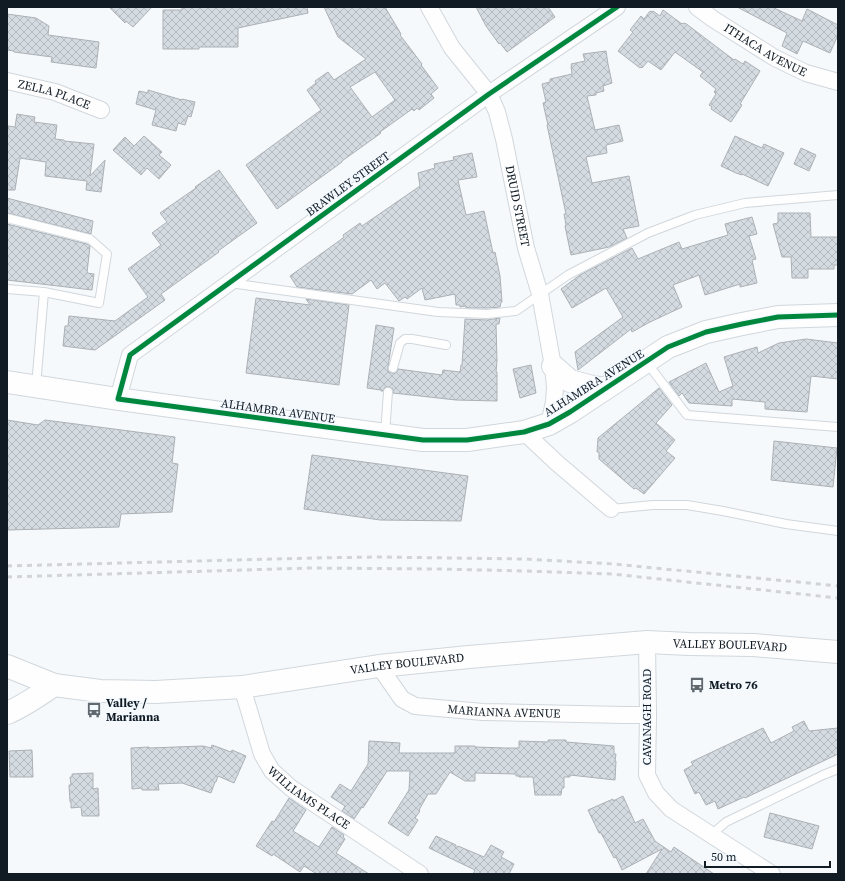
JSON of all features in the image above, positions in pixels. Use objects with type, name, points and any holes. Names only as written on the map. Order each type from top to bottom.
[{"type":"main road","name":"ALHAMBRA AVENUE","points":[[7,382],[118,399],[423,440],[467,440],[524,432],[550,424],[668,347],[706,332],[778,317],[838,315]]},
{"type":"main road","points":[[553,366],[570,381],[604,389]]},
{"type":"main road","name":"VALLEY BOULEVARD","points":[[7,666],[54,685],[100,691],[156,692],[242,687],[379,666],[647,642],[753,645],[838,652]]},
{"type":"main road","points":[[7,712],[20,708],[54,685]]},
{"type":"street","name":"DRUID STREET","points":[[429,7],[452,48],[489,94],[497,112],[504,139],[526,248],[540,294],[553,366],[555,387],[550,424]]},
{"type":"street","name":"BRAWLEY STREET","points":[[118,399],[130,355],[489,94],[617,7]]},
{"type":"street","name":"ITHACA AVENUE","points":[[698,7],[713,19],[775,58],[806,73],[838,82]]},
{"type":"street","name":"ZELLA PLACE","points":[[7,80],[56,92],[101,110]]},
{"type":"street","points":[[524,432],[557,463],[611,509]]},
{"type":"street","name":"CAVANAGH ROAD","points":[[647,642],[647,775],[656,793],[671,809],[772,874]]},
{"type":"street","name":"MARIANNA AVENUE","points":[[379,666],[402,699],[415,706],[483,712],[648,715]]},
{"type":"street","name":"WILLIAMS PLACE","points":[[242,687],[262,754],[272,771],[292,788],[420,874]]},
{"type":"lane","points":[[229,283],[438,312],[487,314],[516,311],[568,275],[648,233],[695,215],[744,203],[838,195]]},
{"type":"lane","points":[[7,218],[90,240],[107,254],[99,303],[44,292],[7,289]]},
{"type":"lane","points":[[36,386],[44,292]]},
{"type":"lane","points":[[393,368],[400,343],[405,339],[446,345]]},
{"type":"lane","points":[[646,362],[687,415],[838,427]]},
{"type":"lane","points":[[385,435],[388,392]]},
{"type":"lane","points":[[611,509],[653,505],[687,505],[786,524],[838,532]]},
{"type":"lane","points":[[711,835],[726,822],[823,774],[838,769]]},
{"type":"building","points":[[109,7],[152,7],[133,27],[126,21],[125,23]]},
{"type":"building","points":[[182,7],[307,7],[308,13],[238,28],[238,47],[163,49],[163,10],[182,10]]},
{"type":"building","points":[[324,7],[385,7],[401,34],[400,35],[438,88],[431,94],[434,98],[419,110],[417,108],[414,111],[412,109],[277,209],[246,165],[321,110],[307,90],[316,83],[315,81],[328,72],[334,80],[366,59],[338,37]],"holes":[[[375,72],[395,100],[372,117],[350,87]]]},
{"type":"building","points":[[476,7],[548,7],[555,17],[507,52],[486,26]]},
{"type":"building","points":[[737,7],[772,7],[802,21],[807,9],[838,25],[838,35],[830,53],[803,41],[797,54],[782,46],[787,33]]},
{"type":"building","points":[[663,10],[682,24],[685,23],[734,60],[735,59],[743,64],[745,61],[760,71],[731,122],[711,109],[712,107],[709,105],[716,94],[714,92],[716,89],[700,76],[703,72],[675,52],[661,70],[648,61],[642,68],[640,68],[618,51],[633,32],[630,30],[641,16],[644,19],[650,11],[653,11],[660,16]]},
{"type":"building","points":[[7,14],[36,18],[49,26],[48,35],[99,42],[96,68],[51,62],[52,57],[7,50]]},
{"type":"building","points":[[606,51],[612,83],[603,86],[604,91],[596,93],[596,95],[587,96],[595,130],[619,125],[623,141],[606,145],[607,153],[586,157],[592,183],[629,176],[639,226],[623,229],[627,238],[609,247],[571,255],[565,226],[564,214],[566,214],[543,103],[546,102],[542,84],[550,82],[550,79],[572,74],[571,64],[585,61],[583,54]]},
{"type":"building","points":[[148,90],[182,100],[195,102],[191,117],[188,116],[185,125],[178,123],[176,131],[152,125],[156,110],[136,104],[139,91],[148,93]]},
{"type":"building","points":[[17,114],[35,117],[34,122],[57,125],[55,139],[94,144],[90,176],[105,160],[101,192],[86,190],[87,181],[45,176],[46,162],[20,158],[15,190],[7,190],[7,130],[8,126],[15,127]]},
{"type":"building","points":[[144,136],[162,152],[159,155],[171,165],[159,179],[147,168],[141,175],[113,150],[125,137],[134,146]]},
{"type":"building","points":[[735,136],[762,148],[764,144],[784,153],[768,186],[721,166]]},
{"type":"building","points":[[801,148],[816,155],[809,171],[794,164]]},
{"type":"building","points":[[472,153],[477,177],[458,180],[466,215],[484,211],[493,253],[495,252],[500,276],[502,302],[500,307],[460,307],[460,305],[456,305],[455,294],[425,300],[422,288],[407,299],[405,297],[399,301],[385,283],[377,289],[371,280],[352,294],[297,287],[290,276],[339,241],[344,237],[343,235],[360,223],[362,226],[420,186],[418,173],[435,168],[434,164],[454,160],[453,157]]},
{"type":"building","points":[[219,170],[257,223],[161,294],[165,300],[95,350],[63,346],[65,326],[68,326],[69,316],[115,321],[148,297],[128,269],[161,245],[152,233],[167,222],[160,213]]},
{"type":"building","points":[[7,198],[93,221],[91,234],[7,213]]},
{"type":"building","points":[[778,213],[810,213],[811,237],[838,237],[838,265],[834,265],[834,269],[808,269],[808,278],[792,278],[791,257],[782,257],[773,224],[778,223]]},
{"type":"building","points":[[752,217],[757,234],[749,236],[756,259],[752,260],[757,283],[740,287],[740,284],[705,295],[699,275],[673,285],[682,307],[632,332],[631,329],[578,370],[575,352],[623,317],[606,288],[572,308],[561,289],[580,275],[632,248],[638,259],[679,242],[682,249],[728,235],[725,224]]},
{"type":"building","points":[[7,224],[90,246],[87,273],[94,274],[92,290],[7,280]]},
{"type":"building","points":[[256,298],[310,305],[306,299],[349,305],[339,385],[246,373]]},
{"type":"building","points":[[500,318],[499,324],[496,324],[497,401],[456,400],[393,393],[393,389],[389,387],[385,387],[383,391],[367,388],[376,325],[394,328],[388,367],[389,372],[395,373],[398,369],[442,375],[443,370],[460,372],[462,365],[465,319],[487,320]]},
{"type":"building","points":[[806,339],[838,343],[838,379],[811,376],[807,412],[765,409],[765,402],[732,399],[732,406],[689,403],[682,393],[679,396],[669,382],[706,363],[719,392],[733,386],[724,357],[757,347],[758,353],[779,343]]},
{"type":"building","points":[[531,365],[536,393],[520,398],[513,369]]},
{"type":"building","points":[[659,388],[672,405],[656,423],[675,440],[666,451],[675,458],[644,494],[636,488],[634,489],[599,459],[599,452],[597,452],[598,438]]},
{"type":"building","points":[[7,420],[38,425],[45,420],[175,437],[172,463],[178,464],[172,512],[121,514],[119,527],[7,530]]},
{"type":"building","points":[[774,441],[837,448],[833,487],[771,480]]},
{"type":"building","points":[[312,455],[468,476],[461,521],[380,520],[304,509]]},
{"type":"building","points":[[804,721],[809,731],[838,728],[838,754],[745,798],[744,797],[718,809],[715,801],[706,805],[699,792],[695,794],[684,770],[693,765],[691,762],[763,728],[771,743],[794,731],[792,727]]},
{"type":"building","points":[[548,740],[566,740],[566,742],[614,746],[614,754],[616,754],[615,780],[570,775],[570,777],[564,777],[564,788],[562,788],[561,795],[535,795],[533,777],[519,777],[516,776],[516,774],[475,773],[475,781],[465,781],[450,772],[436,794],[428,794],[415,818],[418,820],[408,836],[388,823],[409,790],[410,771],[387,771],[354,819],[342,811],[345,806],[331,797],[340,784],[351,791],[368,764],[369,741],[400,743],[399,753],[455,753],[455,746],[519,748],[519,741],[548,742]]},
{"type":"building","points":[[212,745],[231,752],[232,750],[246,756],[234,783],[218,776],[211,793],[182,783],[158,784],[159,790],[142,790],[142,788],[132,789],[131,748],[203,746],[211,748]]},
{"type":"building","points":[[32,750],[33,777],[10,777],[9,751]]},
{"type":"building","points":[[93,773],[93,789],[98,788],[99,816],[82,816],[81,807],[71,808],[69,785],[71,785],[70,777],[72,777],[72,774]]},
{"type":"building","points":[[623,796],[635,823],[643,819],[655,841],[671,852],[674,847],[714,874],[646,874],[662,849],[622,870],[616,857],[614,858],[601,833],[599,833],[588,810]]},
{"type":"building","points":[[289,798],[306,810],[293,831],[319,847],[332,827],[344,835],[343,837],[345,839],[336,853],[369,874],[317,874],[304,866],[300,872],[273,854],[272,856],[256,846],[272,821],[274,822]]},
{"type":"building","points":[[770,813],[819,826],[812,849],[764,837]]},
{"type":"building","points":[[436,836],[456,845],[456,849],[458,846],[484,857],[491,845],[504,852],[501,857],[514,864],[509,874],[473,874],[475,870],[429,848]]},
{"type":"railway","points":[[7,566],[378,557],[525,559],[614,564],[838,586]]},
{"type":"railway","points":[[7,577],[311,568],[526,571],[612,574],[838,598]]},
{"type":"cycle path","points":[[617,7],[489,94],[130,355],[118,399],[423,440],[467,440],[524,432],[549,424],[570,412],[668,347],[706,332],[778,317],[838,315]]},
{"type":"place","name":"Metro 76","points":[[697,685]]},
{"type":"place","name":"Valley / Marianna","points":[[94,710]]}]
